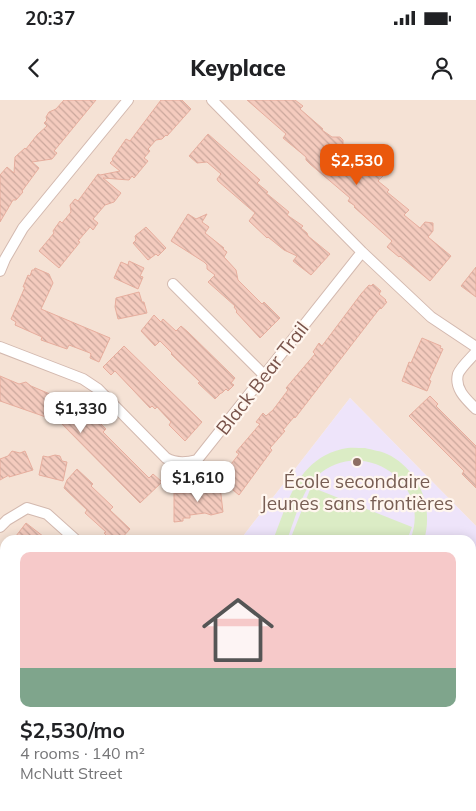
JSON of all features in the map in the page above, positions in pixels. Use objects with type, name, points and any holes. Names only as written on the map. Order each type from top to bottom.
[{"type":"street","points":[[0,271],[23,228],[128,100]]},
{"type":"street","points":[[212,100],[362,252],[431,317],[476,347]]},
{"type":"street","name":"Black Bear Trail","points":[[0,347],[91,384],[166,458],[178,463],[187,463],[197,460],[362,252]]},
{"type":"street","points":[[173,284],[264,374]]},
{"type":"street","points":[[476,352],[458,374],[458,385],[464,397],[476,409]]},
{"type":"street","points":[[0,528],[8,520],[27,508],[47,514],[70,535]]},
{"type":"shaded area","points":[[0,100],[476,100],[476,526],[350,398],[244,535],[0,535]]},
{"type":"shaded area","name":"École secondaire Jeunes sans frontières","points":[[350,398],[476,526],[476,535],[244,535]]},
{"type":"green space","points":[[350,448],[365,448],[385,453],[408,469],[421,490],[425,502],[427,515],[425,535],[411,535],[415,519],[412,500],[403,483],[389,471],[372,463],[353,461],[334,465],[316,477],[303,498],[289,535],[275,535],[296,484],[304,473],[314,463],[327,455]]},
{"type":"green space","points":[[311,487],[412,527],[409,535],[292,535]]},
{"type":"building","points":[[64,100],[96,100],[54,151],[57,153],[52,159],[32,162],[39,168],[23,192],[16,200],[13,200],[0,222],[0,175],[7,167],[14,173],[15,157],[26,149],[47,126],[44,123],[49,112],[56,109]]},
{"type":"building","points":[[161,100],[182,100],[191,109],[167,136],[156,140],[148,149],[150,151],[144,158],[148,161],[134,178],[132,176],[129,180],[103,178],[121,193],[114,202],[105,205],[93,219],[98,223],[93,230],[90,227],[59,268],[39,251],[54,233],[53,231],[60,221],[62,223],[71,212],[70,205],[75,199],[78,201],[98,174],[120,171],[110,163],[112,159],[126,139],[130,141]]},
{"type":"building","points":[[247,100],[295,100],[303,106],[300,109],[322,130],[332,137],[340,137],[343,140],[343,151],[370,173],[374,168],[382,168],[383,176],[378,181],[389,190],[387,192],[409,210],[404,215],[420,228],[425,222],[433,223],[433,231],[428,237],[451,256],[430,281],[387,247],[392,241],[348,201],[350,198],[283,138],[286,134]]},
{"type":"building","points":[[208,134],[260,180],[257,183],[268,192],[266,193],[289,212],[287,215],[303,226],[301,228],[308,236],[330,254],[311,275],[293,261],[297,256],[284,250],[267,238],[249,221],[255,213],[218,181],[217,179],[221,174],[207,162],[197,163],[189,156]]},
{"type":"building","points":[[188,214],[196,219],[207,214],[202,222],[209,227],[205,233],[227,252],[224,257],[236,270],[238,280],[262,304],[264,302],[280,318],[260,338],[236,312],[235,306],[208,282],[215,275],[207,269],[207,265],[171,241]]},
{"type":"building","points":[[146,227],[166,248],[158,256],[156,254],[148,260],[133,243],[136,240],[135,236]]},
{"type":"building","points":[[129,261],[144,268],[140,276],[143,277],[138,289],[114,278],[121,262],[128,265]]},
{"type":"building","points":[[476,267],[476,297],[461,286]]},
{"type":"building","points":[[35,268],[49,274],[53,283],[41,309],[110,338],[99,362],[90,358],[90,353],[69,345],[67,349],[41,340],[42,337],[15,325],[16,322],[11,319],[25,287],[23,287],[28,275],[30,276]]},
{"type":"building","points":[[373,284],[381,291],[379,294],[387,302],[380,308],[295,418],[283,430],[285,431],[270,448],[272,450],[239,495],[220,479],[239,454],[236,452],[260,424],[256,422],[263,413],[266,416],[273,410],[288,390],[286,388],[315,354],[313,352],[319,343],[322,346],[361,294],[369,285]]},
{"type":"building","points":[[139,292],[147,313],[118,319],[115,307],[116,298]]},
{"type":"building","points":[[154,315],[161,322],[163,319],[176,331],[181,326],[188,332],[235,378],[231,383],[234,385],[228,391],[226,389],[215,399],[160,341],[155,346],[141,331]]},
{"type":"building","points":[[422,338],[441,346],[440,348],[443,349],[429,380],[431,381],[427,391],[402,381],[409,362],[411,363]]},
{"type":"building","points":[[124,346],[202,422],[185,441],[169,425],[171,422],[157,407],[155,409],[152,406],[150,408],[115,371],[111,375],[103,367]]},
{"type":"building","points":[[0,376],[19,384],[26,382],[64,400],[66,396],[76,402],[74,404],[95,424],[98,421],[106,429],[103,432],[149,478],[153,474],[162,482],[140,503],[57,419],[55,423],[43,416],[0,401]]},
{"type":"building","points":[[430,396],[438,404],[436,406],[476,446],[476,488],[462,474],[464,471],[409,416]]},
{"type":"building","points":[[12,451],[20,453],[25,451],[33,470],[9,477],[9,475],[0,480],[0,459],[8,456]]},
{"type":"building","points":[[43,456],[60,456],[62,461],[67,462],[63,481],[39,475]]},
{"type":"building","points":[[77,469],[93,484],[91,486],[113,507],[110,510],[130,529],[125,535],[106,535],[104,533],[106,532],[85,513],[87,510],[64,488],[67,480]]},
{"type":"building","points":[[220,486],[223,512],[211,515],[205,513],[190,515],[190,518],[183,518],[183,521],[174,522],[174,493],[185,493]]},
{"type":"building","points":[[26,523],[42,535],[17,535]]},
{"type":"place","name":"École secondaire Jeunes sans frontières","points":[[357,462]]}]
